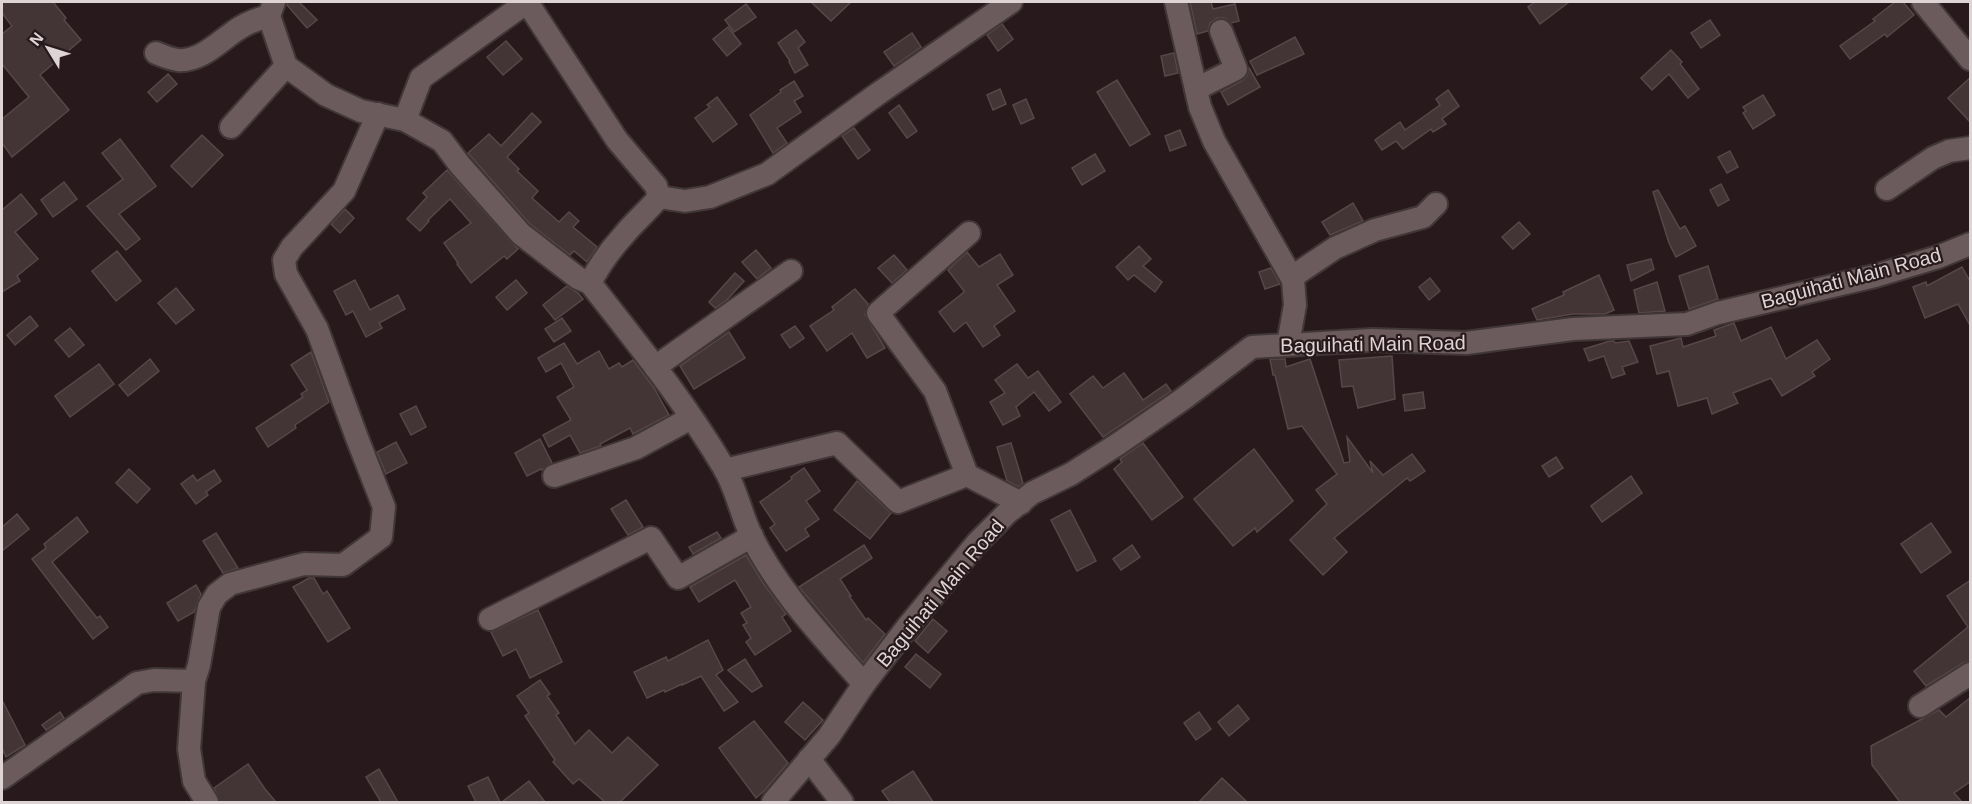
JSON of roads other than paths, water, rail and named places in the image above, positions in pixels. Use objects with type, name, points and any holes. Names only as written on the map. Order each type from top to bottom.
[{"type":"street","points":[[405,120],[421,78],[527,2],[617,140],[656,186],[659,197]]},
{"type":"street","points":[[659,197],[685,201],[710,197],[767,174],[1011,2]]},
{"type":"street","points":[[1176,2],[1200,107],[1214,141],[1292,277],[1295,305],[1288,344]]},
{"type":"street","points":[[1923,2],[1971,59]]},
{"type":"street","points":[[156,53],[177,60],[190,59],[216,46],[272,9],[286,66],[326,95],[361,111],[405,120],[442,141],[460,165],[521,234],[578,278],[590,283],[678,397],[725,470],[752,536],[801,611],[864,684]]},
{"type":"street","points":[[1196,89],[1236,69],[1221,31]]},
{"type":"street","points":[[231,127],[286,66]]},
{"type":"street","points":[[207,802],[194,781],[189,749],[194,681],[209,607],[217,594],[230,584],[304,564],[343,565],[381,537],[384,507],[317,329],[286,274],[284,260],[292,247],[344,191],[378,114]]},
{"type":"street","points":[[1887,189],[1933,158],[1949,151],[1971,148]]},
{"type":"street","points":[[590,283],[600,263],[659,197]]},
{"type":"street","points":[[1292,277],[1335,248],[1375,230],[1423,217],[1436,204]]},
{"type":"street","points":[[969,233],[878,313],[935,391],[967,475],[1021,503]]},
{"type":"street","name":"Baguihati Main Road","points":[[773,802],[829,736],[864,684],[909,625],[977,543],[1032,493],[1071,474],[1118,444],[1252,347],[1372,340],[1466,343],[1573,329],[1687,324],[1718,313],[1875,276],[1938,257],[1971,244]]},
{"type":"street","points":[[655,367],[791,272]]},
{"type":"street","points":[[554,476],[636,448],[691,418]]},
{"type":"street","points":[[725,470],[837,443],[898,502],[967,475]]},
{"type":"street","points":[[490,619],[651,538],[678,578],[752,536]]},
{"type":"street","points":[[1920,706],[1971,674]]},
{"type":"street","points":[[2,778],[137,683],[154,680],[194,681]]},
{"type":"street","points":[[809,759],[842,802]]}]
